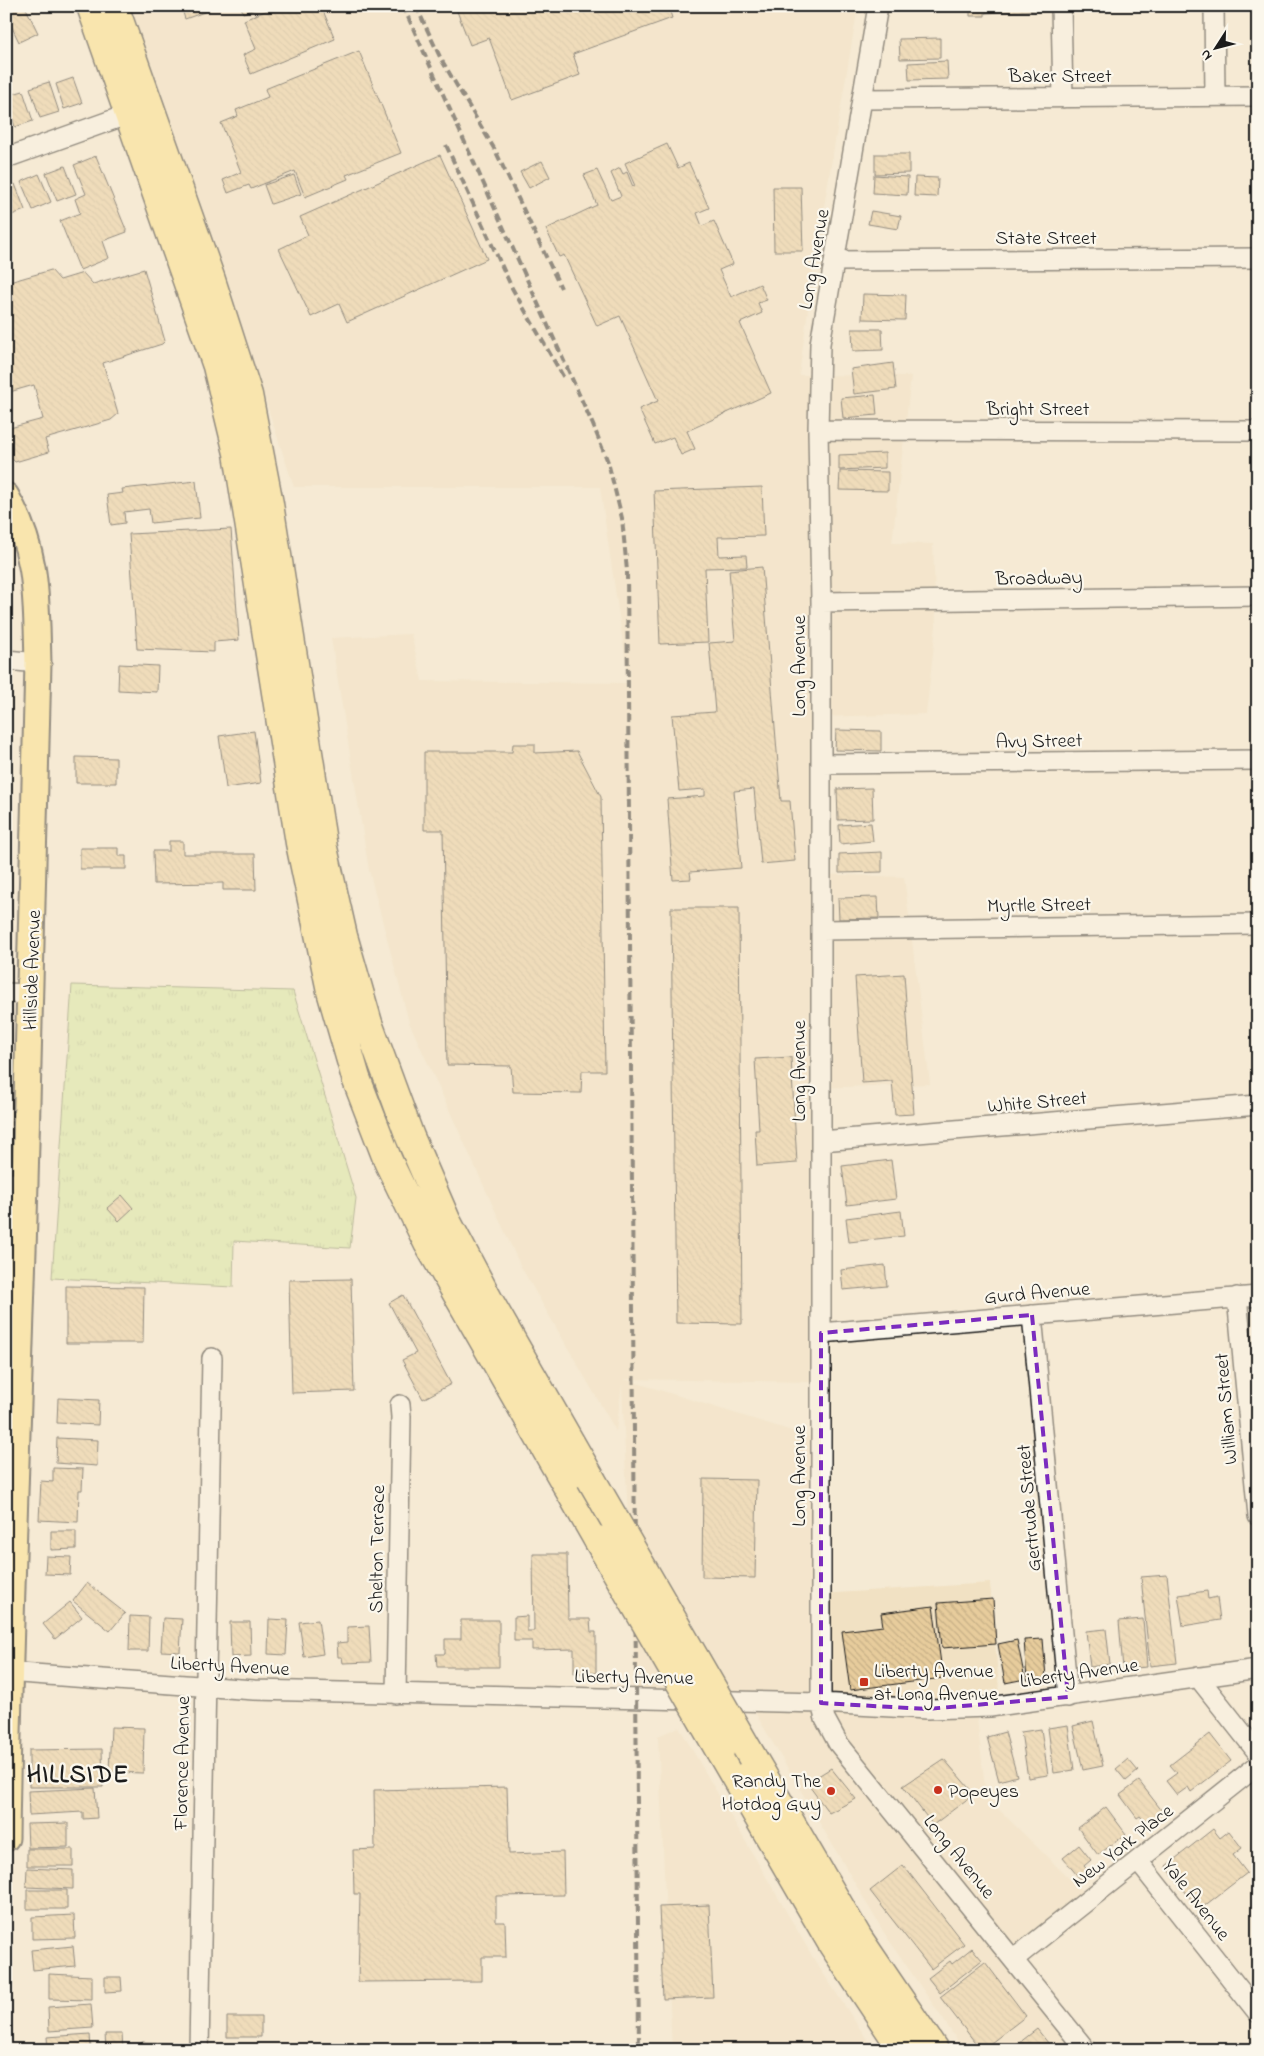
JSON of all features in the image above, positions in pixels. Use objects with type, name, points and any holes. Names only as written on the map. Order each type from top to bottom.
[{"type":"highway","points":[[90,6],[217,366],[232,423],[300,843],[331,991],[353,1069],[388,1162],[428,1243],[720,1751],[783,1836],[845,1939],[903,2050]]},
{"type":"highway","points":[[114,6],[211,280],[248,395],[269,504],[323,848],[343,936],[368,1023],[407,1130],[446,1220],[484,1292],[752,1757],[783,1836]]},
{"type":"highway","points":[[845,1939],[891,1988],[934,2050]]},
{"type":"main road","name":"Hillside Avenue","points":[[6,496],[22,527],[30,554],[37,605],[38,663],[18,994],[6,1838]]},
{"type":"street","name":"Long Avenue","points":[[878,6],[820,344],[818,430],[821,602],[820,1703],[824,1719],[838,1743],[1086,2050]]},
{"type":"street","points":[[1061,6],[1063,98]]},
{"type":"street","points":[[1214,6],[1215,96]]},
{"type":"street","name":"Baker Street","points":[[863,99],[1258,96]]},
{"type":"street","points":[[6,158],[129,114]]},
{"type":"street","name":"State Street","points":[[835,261],[1258,258]]},
{"type":"street","name":"Bright Street","points":[[818,430],[1258,431]]},
{"type":"street","name":"Broadway","points":[[821,602],[1258,596]]},
{"type":"street","points":[[6,660],[38,663]]},
{"type":"street","name":"Avy Street","points":[[821,764],[1258,760]]},
{"type":"street","name":"Myrtle Street","points":[[821,930],[1258,924]]},
{"type":"street","name":"White Street","points":[[821,1142],[1258,1105]]},
{"type":"street","name":"Gurd Avenue","points":[[821,1332],[1258,1296]]},
{"type":"street","name":"William Street","points":[[1237,1297],[1258,1516]]},
{"type":"street","name":"Gertrude Street","points":[[1032,1315],[1068,1697]]},
{"type":"street","name":"Florence Avenue","points":[[199,2050],[212,1358]]},
{"type":"street","name":"Shelton Terrace","points":[[396,1694],[400,1405]]},
{"type":"street","name":"Liberty Avenue","points":[[8,1672],[254,1690],[820,1703],[927,1709],[990,1706],[1068,1697],[1258,1669]]},
{"type":"street","points":[[1198,1677],[1258,1753]]},
{"type":"street","name":"New York Place","points":[[1014,1959],[1258,1765]]},
{"type":"street","name":"Yale Avenue","points":[[1138,1861],[1258,2012]]},
{"type":"highlighted area","points":[[1032,1315],[1068,1697],[927,1709],[821,1703],[821,1333]]},
{"type":"shaded area","points":[[129,6],[858,6],[814,265],[799,375],[911,376],[892,543],[933,544],[936,626],[926,714],[814,717],[813,874],[904,877],[930,1084],[814,1088],[815,1382],[624,1379],[821,1440],[821,1594],[990,1583],[999,1689],[974,1693],[986,1797],[1090,1899],[1014,1959],[1084,2050],[964,2050],[883,1931],[749,1702],[636,1699],[622,1384],[616,1431],[520,1265],[409,1022],[369,870],[331,638],[411,634],[422,681],[629,683],[600,487],[294,487],[203,212]]},
{"type":"shaded area","points":[[679,1727],[815,1961],[874,2050],[672,2050],[658,1736]]},
{"type":"green space","points":[[72,985],[293,991],[356,1198],[350,1248],[234,1241],[233,1287],[52,1278]]},
{"type":"building","points":[[25,6],[38,33],[19,42],[6,15],[6,7]]},
{"type":"building","points":[[181,6],[209,6],[210,10],[185,19]]},
{"type":"building","points":[[241,6],[264,6],[243,13]]},
{"type":"building","points":[[277,6],[321,6],[335,39],[251,74],[243,55],[256,49],[244,20]]},
{"type":"building","points":[[455,6],[668,6],[672,18],[573,54],[580,75],[512,100],[489,38],[470,45]]},
{"type":"building","points":[[970,6],[1040,6],[1040,10],[985,13],[985,16],[970,16]]},
{"type":"building","points":[[940,38],[940,58],[900,59],[899,39]]},
{"type":"building","points":[[359,51],[401,153],[346,175],[348,179],[305,197],[295,171],[251,189],[249,185],[228,193],[223,180],[241,172],[221,123],[238,116],[236,110],[268,97],[265,89]]},
{"type":"building","points":[[947,61],[948,79],[909,80],[908,63]]},
{"type":"building","points":[[73,78],[82,103],[64,109],[56,84]]},
{"type":"building","points":[[49,82],[59,112],[40,118],[30,88]]},
{"type":"building","points":[[23,91],[33,121],[15,127],[6,96]]},
{"type":"building","points":[[667,144],[678,168],[689,163],[709,208],[697,213],[702,226],[714,221],[733,264],[719,270],[731,297],[760,284],[767,300],[758,303],[762,313],[740,323],[771,393],[687,431],[695,449],[681,455],[673,437],[655,444],[639,409],[658,401],[620,316],[597,326],[564,255],[559,257],[546,229],[597,205],[584,175],[597,170],[611,200],[621,196],[611,173],[620,168],[623,174],[627,172],[633,187],[635,186],[625,163]]},
{"type":"building","points":[[875,154],[909,154],[909,173],[875,174]]},
{"type":"building","points":[[440,155],[487,259],[347,322],[339,304],[311,317],[279,249],[308,235],[300,217]]},
{"type":"building","points":[[96,156],[127,232],[103,241],[109,258],[80,270],[60,221],[80,213],[75,199],[86,194],[74,165]]},
{"type":"building","points":[[542,161],[550,177],[529,188],[520,172]]},
{"type":"building","points":[[65,166],[76,194],[57,201],[46,173]]},
{"type":"building","points":[[39,174],[51,202],[33,210],[21,182]]},
{"type":"building","points":[[294,175],[301,194],[271,204],[264,185]]},
{"type":"building","points":[[874,175],[908,177],[907,195],[873,193]]},
{"type":"building","points":[[915,177],[938,178],[937,197],[914,196]]},
{"type":"building","points":[[15,184],[25,210],[6,217],[6,187]]},
{"type":"building","points":[[773,187],[801,187],[803,251],[774,251]]},
{"type":"building","points":[[871,211],[901,216],[898,229],[868,224]]},
{"type":"building","points":[[144,269],[165,341],[162,344],[103,363],[118,414],[111,420],[45,439],[49,452],[15,462],[6,452],[6,429],[43,419],[34,385],[6,393],[6,283],[51,270],[60,280],[83,273],[93,284]]},
{"type":"building","points":[[863,294],[906,295],[905,320],[862,319]]},
{"type":"building","points":[[852,329],[882,329],[883,350],[853,351]]},
{"type":"building","points":[[893,363],[896,389],[854,394],[851,369]]},
{"type":"building","points":[[875,395],[877,415],[843,418],[841,398]]},
{"type":"building","points":[[885,453],[885,468],[839,470],[839,455]]},
{"type":"building","points":[[840,471],[888,472],[888,491],[839,490]]},
{"type":"building","points":[[196,481],[200,518],[151,523],[149,509],[124,512],[125,523],[111,525],[107,495],[123,493],[122,489]]},
{"type":"building","points":[[762,487],[764,536],[718,537],[719,556],[746,555],[747,567],[705,568],[708,642],[660,644],[654,491]]},
{"type":"building","points":[[231,529],[239,640],[214,642],[214,652],[137,649],[129,534]]},
{"type":"building","points":[[762,567],[781,801],[790,801],[795,861],[761,864],[754,789],[734,791],[741,868],[690,872],[691,879],[673,880],[667,799],[705,796],[705,789],[679,791],[672,715],[715,712],[709,643],[735,641],[729,570]]},
{"type":"building","points":[[119,664],[158,666],[157,692],[118,690]]},
{"type":"building","points":[[836,730],[881,731],[881,751],[835,750]]},
{"type":"building","points":[[254,731],[261,783],[226,788],[219,736]]},
{"type":"building","points":[[513,744],[535,744],[535,753],[577,751],[601,797],[605,1071],[582,1071],[581,1093],[513,1092],[511,1066],[447,1065],[443,830],[424,830],[424,752],[512,752]]},
{"type":"building","points":[[76,757],[116,758],[116,783],[76,783]]},
{"type":"building","points":[[872,788],[873,819],[838,820],[837,789]]},
{"type":"building","points":[[871,823],[873,841],[840,844],[839,825]]},
{"type":"building","points":[[169,841],[183,841],[183,854],[255,854],[256,890],[223,890],[223,883],[154,884],[153,851],[169,851]]},
{"type":"building","points":[[80,848],[118,848],[118,856],[126,856],[126,869],[80,869]]},
{"type":"building","points":[[882,852],[882,872],[839,873],[839,854]]},
{"type":"building","points":[[878,897],[879,918],[839,919],[838,898]]},
{"type":"building","points":[[671,908],[739,908],[742,1324],[676,1323]]},
{"type":"building","points":[[904,974],[914,1114],[895,1115],[892,1081],[862,1083],[855,977]]},
{"type":"building","points":[[791,1057],[797,1163],[757,1166],[755,1130],[759,1130],[755,1059]]},
{"type":"building","points":[[891,1160],[896,1199],[847,1205],[842,1166]]},
{"type":"building","points":[[122,1195],[133,1208],[119,1221],[107,1208]]},
{"type":"building","points":[[901,1211],[904,1236],[849,1242],[846,1218]]},
{"type":"building","points":[[885,1265],[887,1286],[843,1290],[841,1270]]},
{"type":"building","points":[[351,1279],[354,1391],[292,1393],[289,1280]]},
{"type":"building","points":[[66,1286],[144,1287],[143,1343],[66,1343]]},
{"type":"building","points":[[403,1295],[451,1384],[423,1399],[402,1360],[416,1353],[389,1303]]},
{"type":"building","points":[[58,1398],[99,1400],[98,1425],[57,1423]]},
{"type":"building","points":[[57,1438],[98,1440],[97,1466],[56,1463]]},
{"type":"building","points":[[53,1468],[83,1469],[82,1490],[79,1490],[78,1522],[39,1520],[41,1481],[53,1482]]},
{"type":"building","points":[[703,1479],[757,1480],[755,1578],[702,1577]]},
{"type":"building","points":[[51,1531],[76,1531],[76,1549],[51,1550]]},
{"type":"building","points":[[533,1554],[567,1554],[568,1619],[590,1619],[591,1632],[596,1632],[596,1673],[574,1673],[574,1649],[532,1650],[532,1641],[514,1641],[514,1617],[527,1616],[527,1631],[534,1631]]},
{"type":"building","points":[[46,1556],[71,1557],[70,1575],[45,1574]]},
{"type":"building","points":[[1167,1575],[1177,1663],[1150,1666],[1141,1577]]},
{"type":"building","points":[[87,1583],[125,1613],[110,1631],[73,1601]]},
{"type":"building","points":[[1207,1591],[1208,1599],[1217,1597],[1220,1620],[1183,1626],[1178,1595]]},
{"type":"building","points":[[993,1599],[996,1644],[942,1648],[938,1603]]},
{"type":"building","points":[[70,1602],[82,1617],[55,1639],[43,1624]]},
{"type":"building","points":[[933,1606],[943,1678],[850,1690],[842,1631],[883,1626],[881,1613]]},
{"type":"building","points":[[130,1616],[149,1617],[148,1651],[129,1651]]},
{"type":"building","points":[[163,1618],[182,1619],[180,1652],[161,1651]]},
{"type":"building","points":[[269,1619],[288,1620],[286,1655],[268,1654]]},
{"type":"building","points":[[1143,1619],[1147,1667],[1123,1669],[1119,1621]]},
{"type":"building","points":[[318,1620],[323,1654],[304,1657],[299,1622]]},
{"type":"building","points":[[461,1620],[499,1620],[499,1667],[437,1667],[436,1654],[445,1654],[445,1639],[461,1639]]},
{"type":"building","points":[[230,1622],[250,1622],[251,1656],[231,1657]]},
{"type":"building","points":[[369,1626],[371,1662],[343,1663],[342,1657],[338,1657],[337,1643],[347,1642],[347,1627]]},
{"type":"building","points":[[1106,1629],[1110,1664],[1090,1667],[1086,1631]]},
{"type":"building","points":[[1043,1639],[1046,1678],[1027,1680],[1024,1640]]},
{"type":"building","points":[[1017,1640],[1025,1679],[1005,1683],[998,1644]]},
{"type":"building","points":[[1093,1721],[1103,1766],[1083,1770],[1073,1726]]},
{"type":"building","points":[[1068,1725],[1074,1770],[1054,1773],[1048,1728]]},
{"type":"building","points":[[111,1727],[144,1728],[143,1773],[109,1772]]},
{"type":"building","points":[[1041,1729],[1048,1775],[1028,1778],[1021,1732]]},
{"type":"building","points":[[1005,1732],[1017,1776],[999,1781],[987,1737]]},
{"type":"building","points":[[1210,1734],[1231,1761],[1191,1792],[1188,1787],[1177,1795],[1166,1781],[1177,1773],[1170,1765]]},
{"type":"building","points":[[102,1749],[103,1787],[29,1787],[29,1750]]},
{"type":"building","name":"Popeyes","points":[[944,1759],[974,1794],[933,1825],[903,1786]]},
{"type":"building","points":[[1128,1759],[1138,1771],[1126,1781],[1116,1769]]},
{"type":"building","name":"Randy The Hotdog Guy","points":[[831,1768],[856,1799],[829,1813],[807,1783]]},
{"type":"building","points":[[1139,1781],[1166,1816],[1150,1828],[1140,1816],[1137,1818],[1120,1795]]},
{"type":"building","points":[[507,1787],[509,1854],[563,1852],[564,1895],[496,1896],[496,1922],[505,1922],[506,1957],[482,1957],[482,1981],[358,1982],[360,1894],[354,1894],[353,1850],[375,1849],[374,1790]]},
{"type":"building","points":[[95,1788],[97,1818],[83,1819],[83,1812],[29,1815],[28,1791]]},
{"type":"building","points":[[1106,1807],[1126,1834],[1098,1855],[1078,1828]]},
{"type":"building","points":[[68,1823],[68,1847],[28,1848],[27,1824]]},
{"type":"building","points":[[1213,1829],[1220,1838],[1229,1831],[1242,1848],[1233,1855],[1247,1873],[1199,1910],[1166,1866]]},
{"type":"building","points":[[1079,1845],[1091,1860],[1084,1866],[1090,1873],[1081,1880],[1063,1858]]},
{"type":"building","points":[[27,1849],[73,1849],[73,1866],[27,1866]]},
{"type":"building","points":[[903,1865],[964,1944],[931,1969],[870,1891]]},
{"type":"building","points":[[27,1868],[73,1870],[73,1889],[26,1887]]},
{"type":"building","points":[[27,1890],[67,1890],[67,1909],[27,1909]]},
{"type":"building","points":[[709,1905],[713,1997],[663,1999],[659,1907]]},
{"type":"building","points":[[74,1915],[75,1938],[32,1939],[32,1917]]},
{"type":"building","points":[[73,1946],[75,1966],[33,1970],[31,1950]]},
{"type":"building","points":[[972,1948],[982,1960],[940,1993],[928,1978],[950,1961],[952,1964]]},
{"type":"building","points":[[985,1962],[1026,2016],[991,2043],[994,2048],[992,2050],[981,2050],[940,1997]]},
{"type":"building","points":[[49,1974],[92,1976],[92,2000],[49,1999]]},
{"type":"building","points":[[105,1977],[121,1977],[122,1991],[105,1992]]},
{"type":"building","points":[[91,2004],[93,2028],[49,2031],[48,2007]]},
{"type":"building","points":[[227,2017],[261,2017],[261,2037],[227,2037]]},
{"type":"building","points":[[1037,2029],[1052,2048],[1010,2050]]},
{"type":"building","points":[[90,2034],[91,2050],[48,2050],[47,2037]]},
{"type":"building","points":[[105,2034],[122,2034],[123,2049],[106,2049]]},
{"type":"building","points":[[142,2042],[176,2043],[176,2050],[142,2050]]},
{"type":"building","points":[[227,2045],[259,2045],[259,2050],[227,2050]]},
{"type":"railway","points":[[403,6],[593,425],[608,462],[622,518],[627,571],[639,2050]]},
{"type":"railway","points":[[416,6],[441,59],[495,150],[561,288]]},
{"type":"railway","points":[[446,145],[512,288],[564,378]]},
{"type":"place","name":"Liberty Avenue at Long Avenue","points":[[864,1682]]},
{"type":"place","name":"Popeyes","points":[[938,1790]]},
{"type":"place","name":"Randy The Hotdog Guy","points":[[831,1791]]},
{"type":"district","name":"HILLSIDE","points":[[78,1773]]}]
